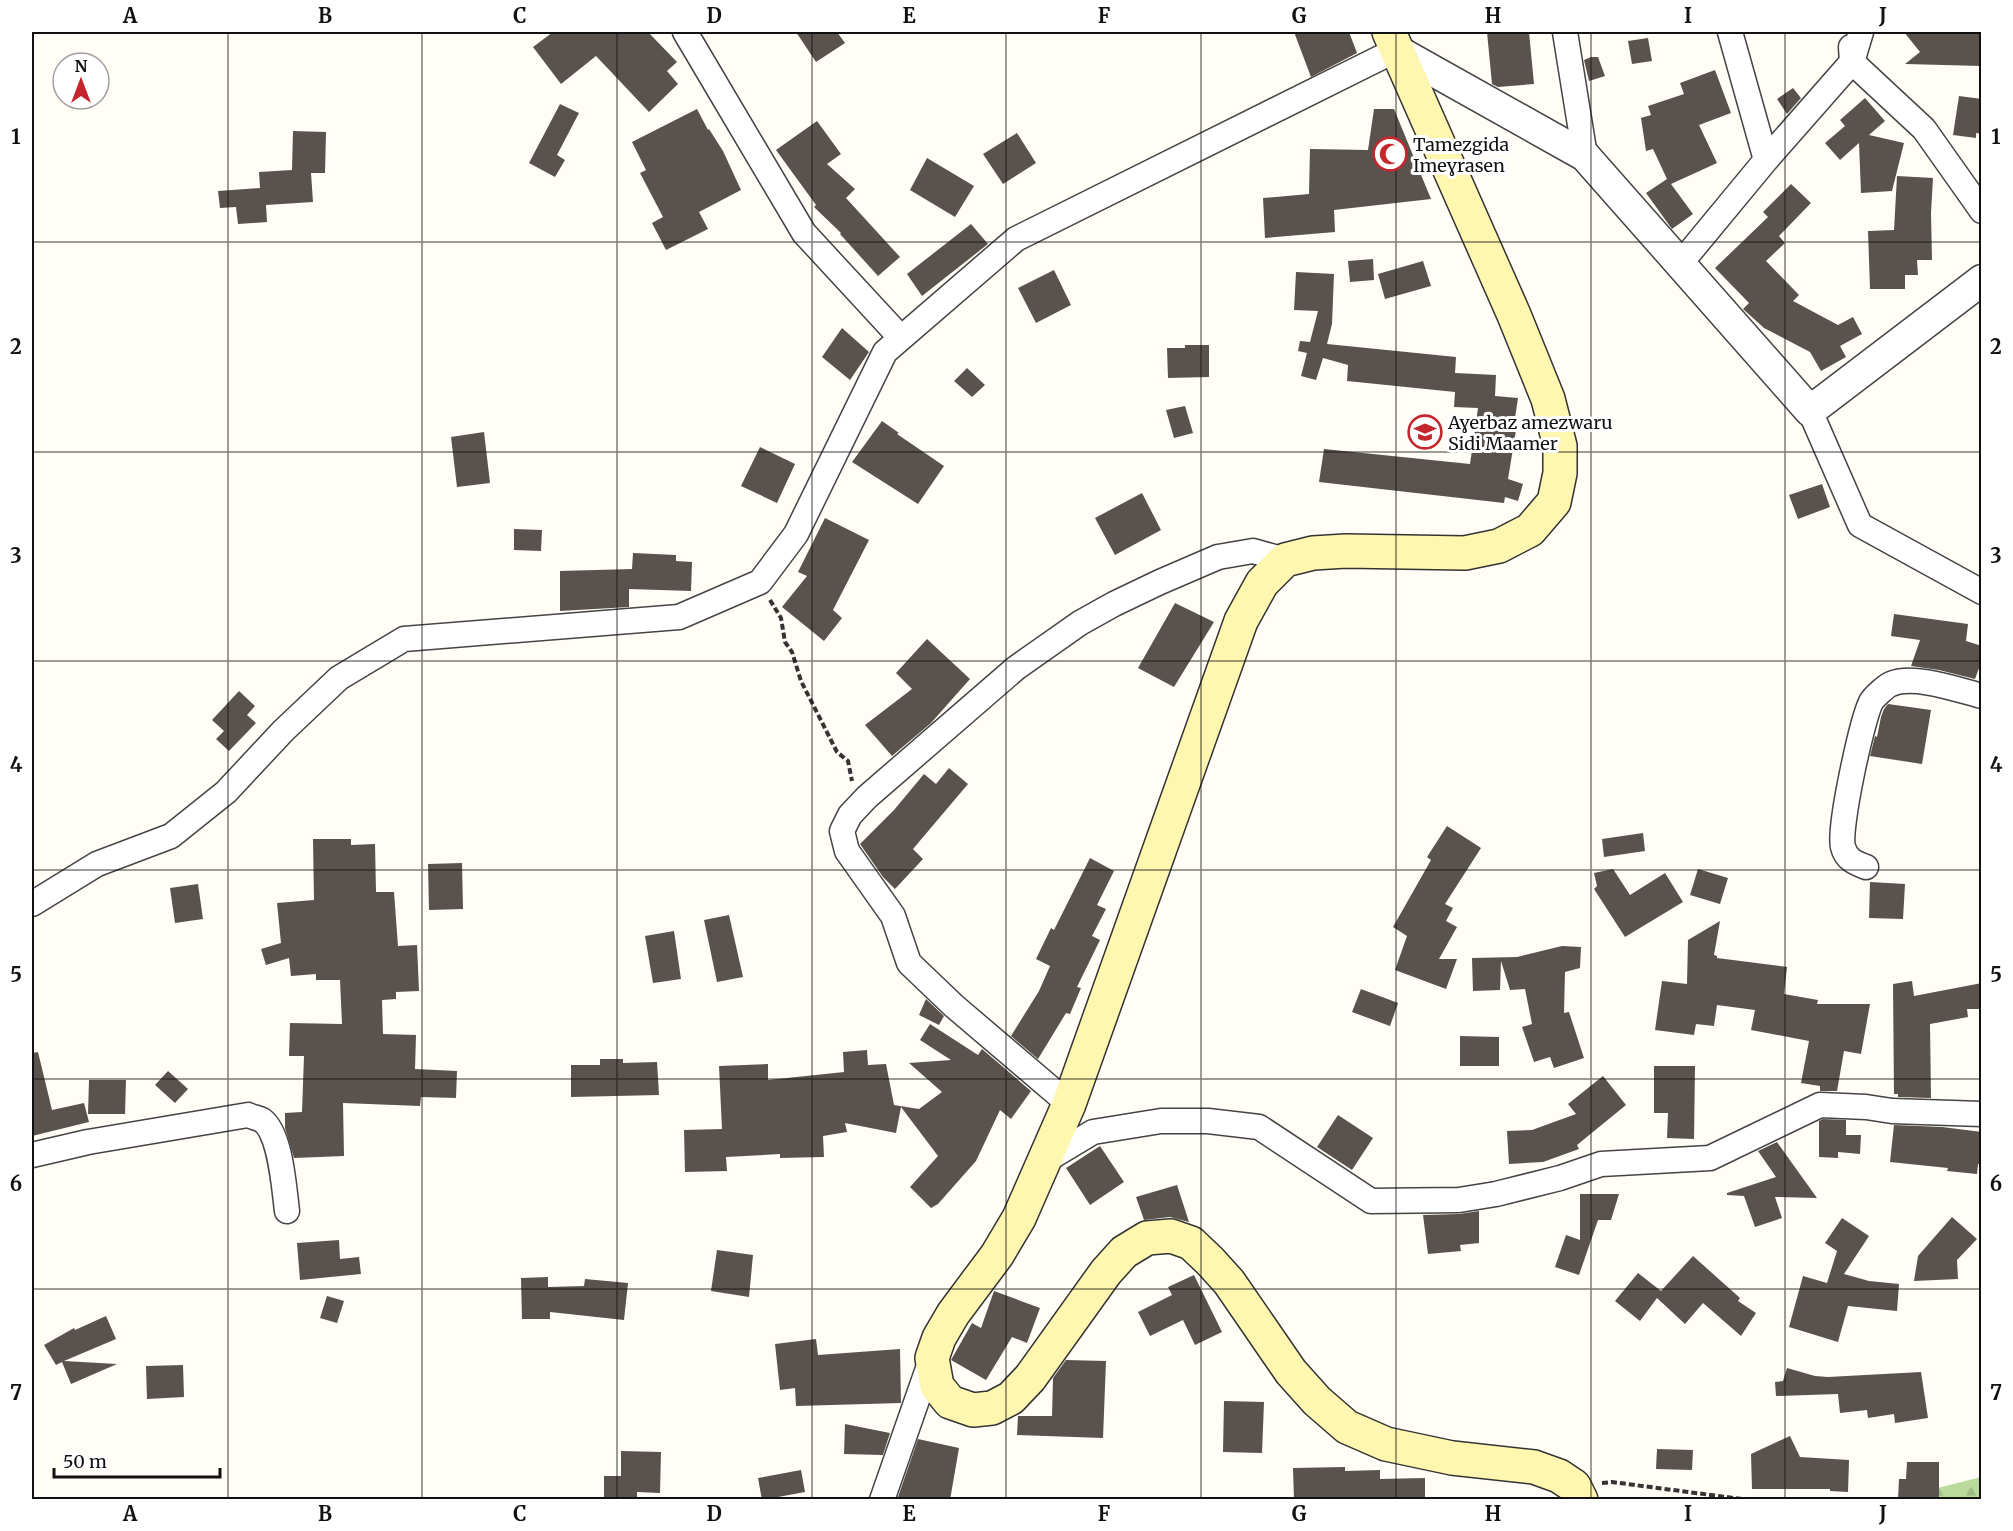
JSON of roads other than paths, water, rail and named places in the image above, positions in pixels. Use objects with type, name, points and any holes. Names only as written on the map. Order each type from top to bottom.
[{"type":"main road","points":[[1392,41],[1510,304],[1548,399],[1560,446],[1560,473],[1554,502],[1530,530],[1499,546],[1465,553],[1346,551],[1313,553],[1285,560],[1262,583],[1241,621],[1069,1104],[1019,1218],[997,1255],[948,1322],[939,1338],[932,1359],[937,1386],[950,1402],[972,1410],[992,1408],[1011,1398],[1030,1378],[1106,1272],[1124,1252],[1148,1238],[1171,1236],[1191,1243],[1210,1261],[1228,1282],[1291,1372],[1317,1401],[1347,1427],[1386,1444],[1452,1458],[1534,1467],[1559,1476],[1578,1493]]},
{"type":"street","points":[[685,32],[804,233],[901,338]]},
{"type":"street","points":[[1565,32],[1585,156]]},
{"type":"street","points":[[1730,32],[1766,160]]},
{"type":"street","points":[[1850,32],[1852,62],[1924,129],[1982,211]]},
{"type":"street","points":[[1680,264],[1766,160],[1852,62],[1861,32]]},
{"type":"street","points":[[32,904],[97,864],[171,836],[226,792],[283,731],[339,678],[404,639],[679,616],[760,582],[796,534],[885,352],[1016,239],[1392,41],[1585,156],[1810,411],[1860,525],[1982,592]]},
{"type":"street","points":[[1810,411],[1982,280]]},
{"type":"street","points":[[1069,1104],[954,1006],[909,963],[893,916],[847,851],[842,831],[850,815],[860,805],[1016,668],[1080,623],[1193,566],[1218,558],[1254,551],[1285,560]]},
{"type":"street","points":[[1866,867],[1848,858],[1842,846],[1842,833],[1845,805],[1871,701],[1891,684],[1920,680],[1982,696]]},
{"type":"street","points":[[1043,1162],[1093,1132],[1161,1121],[1208,1121],[1259,1127],[1371,1201],[1459,1200],[1496,1194],[1560,1178],[1601,1164],[1710,1158],[1820,1105],[1866,1107],[1892,1111],[1982,1114]]},
{"type":"street","points":[[32,1155],[88,1142],[248,1115],[262,1120],[273,1135],[281,1160],[287,1211]]},
{"type":"street","points":[[882,1500],[932,1359]]},
{"type":"place","name":"Tamezgida Imeɣrasen","points":[[1390,154]]},
{"type":"place","name":"Aɣerbaz amezwaru Sidi Maamer","points":[[1425,432]]}]
